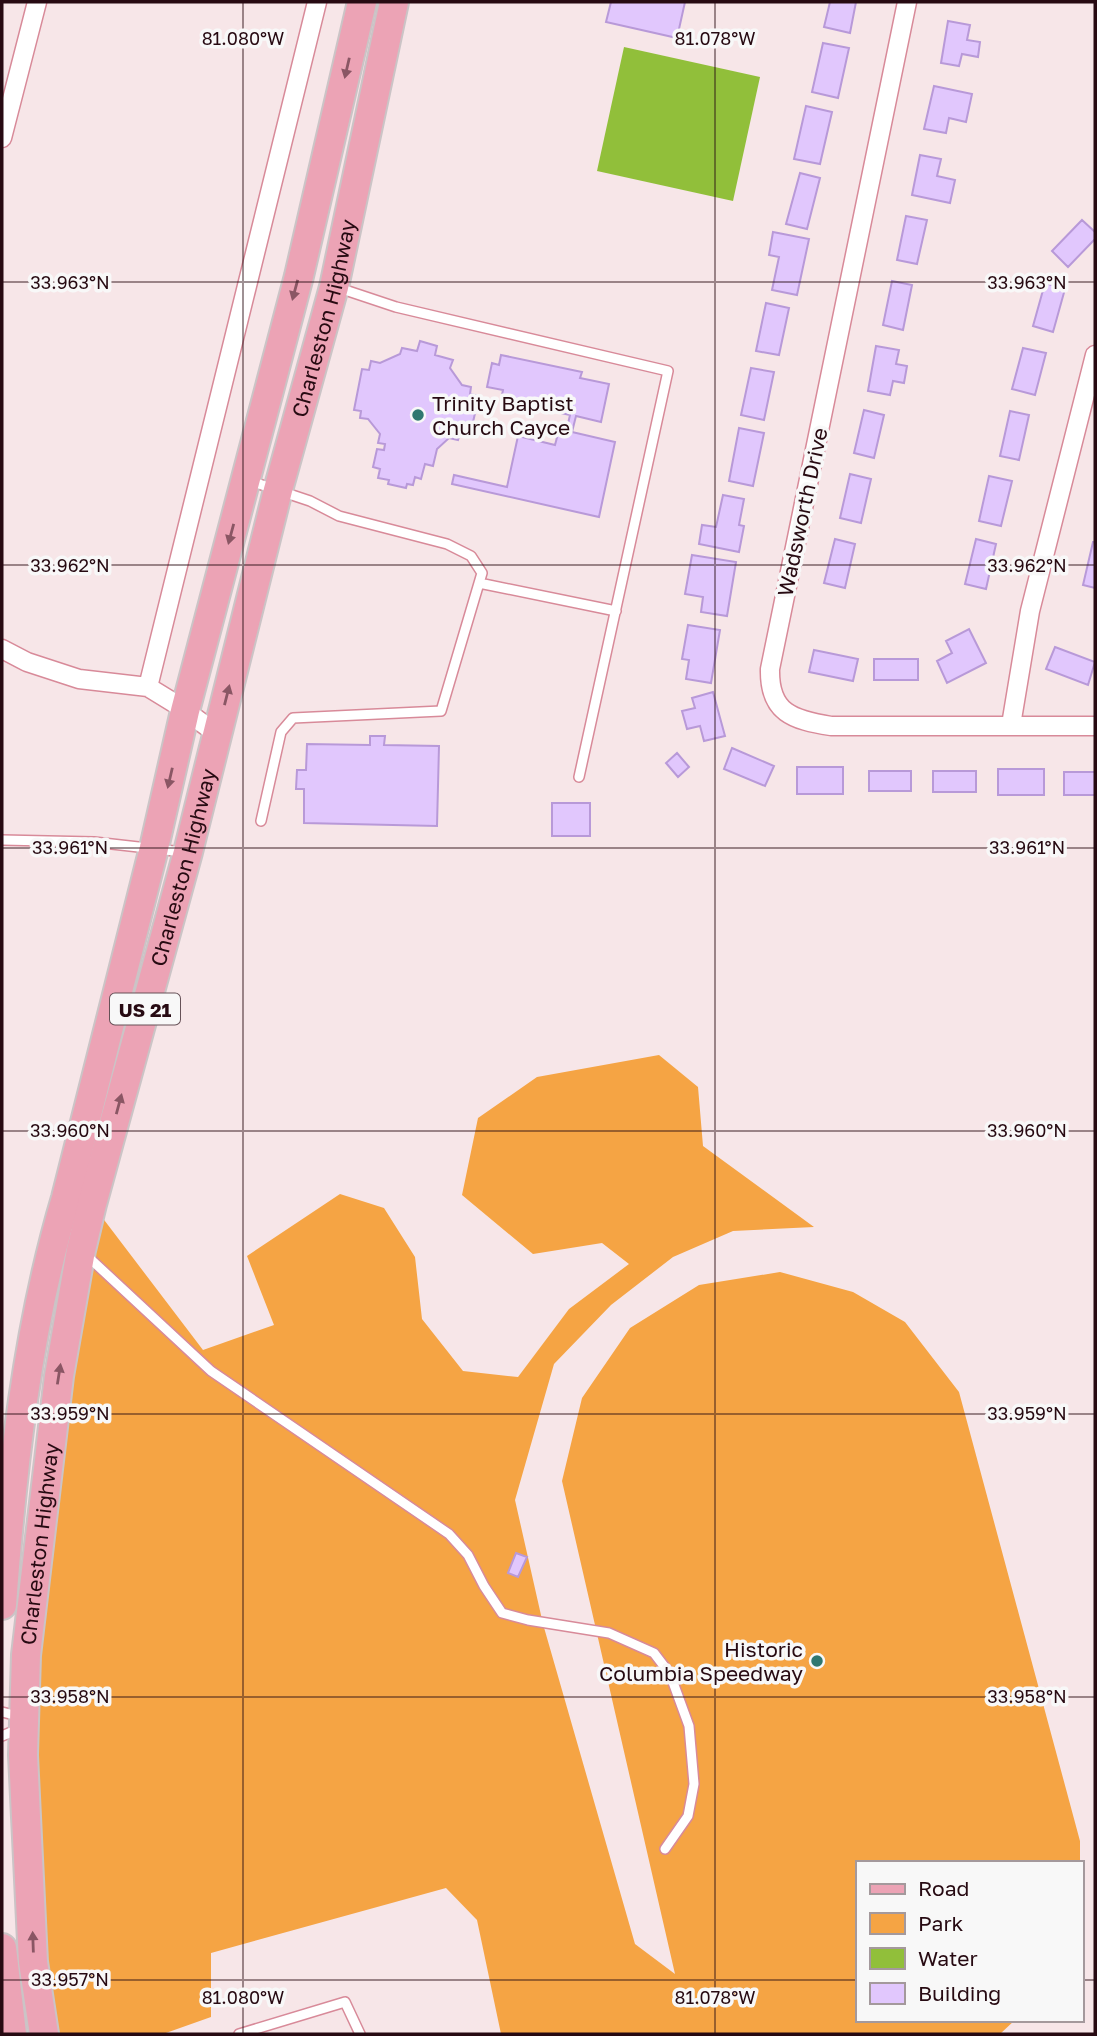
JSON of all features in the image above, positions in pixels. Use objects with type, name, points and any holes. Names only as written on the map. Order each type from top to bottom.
[{"type":"main road","name":"Charleston Highway","points":[[44,2034],[33,1962],[12,1723],[26,1655],[59,1376],[70,1185],[154,848],[185,711],[299,276],[362,2]]},
{"type":"main road","name":"Charleston Highway","points":[[2,1605],[29,1367],[188,852],[278,490],[334,287],[394,2]]},
{"type":"main road","points":[[2,1948],[12,2034]]},
{"type":"main road","points":[[8,1999],[40,2004]]},
{"type":"street","points":[[2,138],[37,2]]},
{"type":"street","points":[[148,687],[317,2]]},
{"type":"street","name":"Wadsworth Drive","points":[[908,2],[770,669],[769,688],[776,704],[795,718],[831,726],[1095,726]]},
{"type":"street","points":[[1011,725],[1030,611],[1095,355]]},
{"type":"street","points":[[2,649],[27,662],[70,677],[148,687],[217,734]]},
{"type":"lane","points":[[334,287],[396,306],[668,371],[579,777]]},
{"type":"lane","points":[[245,479],[310,501],[339,516],[447,544],[471,556],[482,573],[441,711],[293,718],[281,732],[261,821]]},
{"type":"lane","points":[[479,583],[616,611]]},
{"type":"lane","points":[[2,839],[82,841],[188,852]]},
{"type":"lane","points":[[67,1245],[211,1371],[449,1534],[468,1555],[484,1586],[502,1612],[528,1620],[609,1633],[654,1653],[670,1674],[689,1726],[694,1784],[688,1816],[665,1849]]},
{"type":"lane","points":[[239,2034],[345,2002],[360,2034]]},
{"type":"green space","points":[[659,1055],[698,1087],[703,1146],[814,1227],[733,1231],[673,1257],[611,1305],[554,1364],[515,1500],[543,1624],[635,1944],[675,1974],[562,1481],[582,1398],[630,1328],[699,1285],[780,1272],[853,1292],[905,1322],[959,1392],[1080,1841],[1080,1861],[856,1861],[856,2022],[1013,2022],[1000,2034],[501,2034],[477,1920],[446,1888],[211,1953],[211,2017],[163,2034],[44,2034],[23,1755],[92,1204],[203,1350],[274,1325],[247,1256],[340,1194],[384,1208],[415,1257],[422,1319],[463,1371],[518,1377],[569,1309],[629,1264],[602,1243],[533,1254],[462,1195],[478,1118],[537,1077]]},
{"type":"water","points":[[624,47],[760,77],[733,201],[597,171]]},
{"type":"building","points":[[611,2],[685,2],[677,38],[606,22]]},
{"type":"building","points":[[830,2],[856,2],[850,33],[824,27]]},
{"type":"building","points":[[948,21],[970,25],[967,40],[980,42],[978,57],[962,54],[959,66],[941,63]]},
{"type":"building","points":[[823,43],[849,48],[838,98],[812,92]]},
{"type":"building","points":[[934,86],[972,94],[966,122],[949,118],[946,133],[924,129]]},
{"type":"building","points":[[806,106],[832,112],[820,164],[794,159]]},
{"type":"building","points":[[920,155],[941,159],[937,176],[955,180],[950,203],[912,195]]},
{"type":"building","points":[[800,173],[820,178],[807,229],[786,224]]},
{"type":"building","points":[[906,216],[927,220],[917,264],[897,260]]},
{"type":"building","points":[[1082,220],[1095,232],[1095,239],[1068,267],[1052,251]]},
{"type":"building","points":[[773,232],[809,239],[797,295],[772,290],[779,257],[769,255]]},
{"type":"building","points":[[892,281],[912,285],[903,330],[883,325]]},
{"type":"building","points":[[1045,283],[1065,289],[1053,332],[1033,326]]},
{"type":"building","points":[[766,303],[789,308],[779,355],[756,351]]},
{"type":"building","name":"Trinity Baptist Church Cayce","points":[[420,341],[437,346],[435,355],[453,360],[450,368],[462,385],[471,387],[470,394],[479,396],[470,435],[460,433],[458,440],[449,438],[437,449],[433,466],[425,464],[421,479],[415,477],[413,485],[407,484],[406,488],[388,484],[389,480],[378,478],[380,469],[373,467],[377,449],[384,450],[385,444],[378,443],[380,434],[368,419],[360,418],[361,411],[354,410],[362,369],[369,370],[371,361],[380,363],[400,354],[402,348],[417,351]]},
{"type":"building","points":[[876,346],[899,350],[896,364],[907,366],[904,383],[893,381],[890,395],[868,391]]},
{"type":"building","points":[[1023,348],[1046,353],[1035,395],[1012,389]]},
{"type":"building","points":[[501,355],[582,372],[580,378],[609,384],[601,422],[576,416],[572,432],[615,442],[599,517],[452,484],[454,475],[507,487],[518,436],[555,445],[560,426],[567,428],[570,415],[501,400],[503,390],[487,387],[492,363],[499,365]]},
{"type":"building","points":[[751,368],[774,372],[764,420],[741,415]]},
{"type":"building","points":[[864,410],[884,415],[874,458],[854,453]]},
{"type":"building","points":[[1010,411],[1029,415],[1019,460],[1000,456]]},
{"type":"building","points":[[739,428],[764,433],[753,486],[729,481]]},
{"type":"building","points":[[850,474],[871,479],[861,523],[840,518]]},
{"type":"building","points":[[989,476],[1012,481],[1001,526],[979,521]]},
{"type":"building","points":[[723,495],[744,499],[739,525],[744,526],[739,552],[699,544],[702,525],[716,527]]},
{"type":"building","points":[[835,539],[855,544],[845,588],[824,583]]},
{"type":"building","points":[[976,539],[996,544],[986,589],[965,584]]},
{"type":"building","points":[[1095,542],[1095,588],[1083,585]]},
{"type":"building","points":[[692,555],[736,562],[727,616],[701,612],[703,597],[685,594]]},
{"type":"building","points":[[688,625],[720,630],[711,683],[686,679],[689,660],[682,659]]},
{"type":"building","points":[[969,629],[986,663],[947,683],[937,661],[952,653],[946,641]]},
{"type":"building","points":[[1055,647],[1095,662],[1088,685],[1046,669]]},
{"type":"building","points":[[814,650],[858,659],[853,681],[809,672]]},
{"type":"building","points":[[874,659],[918,659],[918,680],[874,680]]},
{"type":"building","points":[[713,692],[725,736],[704,741],[700,726],[687,729],[682,711],[695,708],[692,698]]},
{"type":"building","points":[[370,736],[385,736],[384,745],[439,746],[437,826],[304,823],[304,789],[296,789],[297,770],[306,770],[307,744],[370,745]]},
{"type":"building","points":[[732,748],[774,766],[765,786],[724,769]]},
{"type":"building","points":[[677,753],[689,767],[678,777],[666,763]]},
{"type":"building","points":[[797,767],[843,767],[843,794],[797,794]]},
{"type":"building","points":[[998,769],[1044,769],[1044,795],[998,795]]},
{"type":"building","points":[[869,771],[911,771],[911,791],[869,791]]},
{"type":"building","points":[[933,771],[976,771],[976,792],[933,792]]},
{"type":"building","points":[[1064,772],[1095,772],[1095,795],[1064,795]]},
{"type":"building","points":[[552,803],[590,803],[590,836],[552,836]]},
{"type":"building","points":[[516,1553],[527,1557],[518,1577],[508,1573]]},
{"type":"place","name":"Trinity Baptist Church Cayce","points":[[418,415]]},
{"type":"place","name":"Historic Columbia Speedway","points":[[817,1661]]}]
